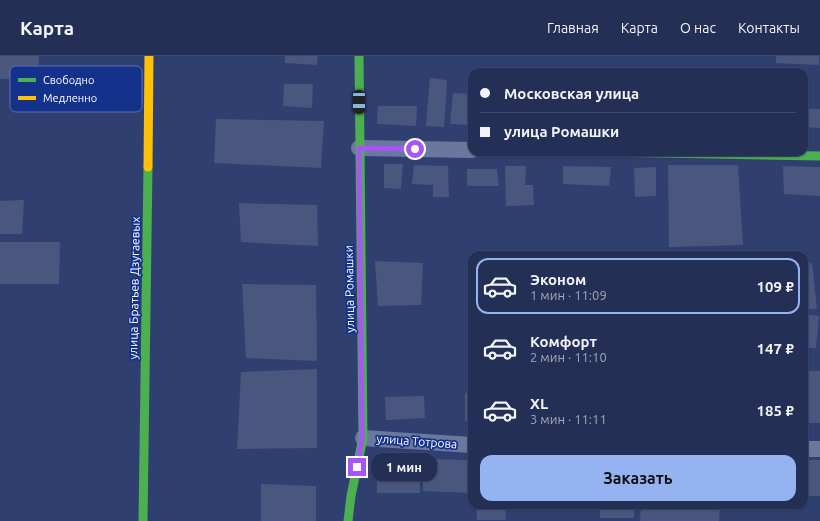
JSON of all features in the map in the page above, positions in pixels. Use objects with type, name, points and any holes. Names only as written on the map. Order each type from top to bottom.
[{"type":"street","name":"улица Братьев Дзугаевых","points":[[143,521],[149,56]]},
{"type":"street","name":"улица Ромашки","points":[[348,521],[362,438],[358,56]]},
{"type":"street","points":[[359,148],[468,150]]},
{"type":"street","points":[[808,156],[820,156]]},
{"type":"street","name":"улица Тотрова","points":[[362,438],[468,445]]},
{"type":"street","points":[[808,449],[820,449]]},
{"type":"building","points":[[0,56],[39,56],[39,66],[10,66],[10,79],[0,79]]},
{"type":"building","points":[[285,56],[318,56],[317,65],[285,63]]},
{"type":"building","points":[[776,56],[819,56],[819,65],[776,63]]},
{"type":"building","points":[[430,78],[447,80],[444,127],[426,126]]},
{"type":"building","points":[[284,84],[313,84],[312,108],[283,106]]},
{"type":"building","points":[[453,93],[468,94],[468,125],[450,124]]},
{"type":"building","points":[[378,106],[417,106],[416,126],[377,124]]},
{"type":"building","points":[[808,109],[820,109],[820,128],[808,127]]},
{"type":"building","points":[[216,119],[324,121],[321,168],[214,163]]},
{"type":"building","points":[[384,164],[403,164],[401,189],[384,188]]},
{"type":"building","points":[[414,165],[448,166],[449,197],[433,197],[433,185],[412,184]]},
{"type":"building","points":[[668,165],[738,165],[743,245],[669,247]]},
{"type":"building","points":[[505,166],[526,166],[525,185],[533,185],[534,205],[506,206]]},
{"type":"building","points":[[563,166],[611,167],[609,186],[563,184]]},
{"type":"building","points":[[783,166],[820,167],[820,196],[784,194]]},
{"type":"building","points":[[656,167],[656,196],[635,197],[634,168]]},
{"type":"building","points":[[467,169],[497,169],[499,186],[467,186]]},
{"type":"building","points":[[24,200],[22,234],[0,234],[0,201]]},
{"type":"building","points":[[239,203],[317,205],[318,246],[241,242]]},
{"type":"building","points":[[0,242],[60,242],[59,284],[0,284]]},
{"type":"building","points":[[375,261],[423,263],[421,305],[378,306]]},
{"type":"building","points":[[808,262],[812,263],[817,309],[808,309]]},
{"type":"building","points":[[242,284],[316,285],[317,361],[246,358]]},
{"type":"building","points":[[808,315],[819,316],[816,348],[808,348]]},
{"type":"building","points":[[317,369],[317,448],[237,449],[241,372]]},
{"type":"building","points":[[808,371],[820,371],[820,423],[808,423]]},
{"type":"building","points":[[465,393],[468,393],[468,421],[465,421]]},
{"type":"building","points":[[424,396],[425,418],[386,420],[385,397]]},
{"type":"building","points":[[377,458],[419,458],[420,493],[377,493]]},
{"type":"building","points":[[423,459],[468,460],[468,493],[423,491]]},
{"type":"building","points":[[808,460],[820,460],[820,496],[808,496]]},
{"type":"building","points":[[261,484],[316,486],[316,521],[261,521]]},
{"type":"building","points":[[476,509],[505,509],[506,520],[477,520]]},
{"type":"building","points":[[600,509],[634,509],[634,518],[600,518]]},
{"type":"building","points":[[641,509],[720,509],[719,521],[640,521]]},
{"type":"traffic: fast","points":[[348,521],[351,496],[363,438],[359,56]]},
{"type":"traffic: fast","points":[[808,156],[820,156]]},
{"type":"traffic: fast","points":[[143,521],[148,167]]},
{"type":"traffic: slow","points":[[148,167],[149,56]]},
{"type":"route","points":[[357,467],[362,438],[359,148],[415,149]]}]
